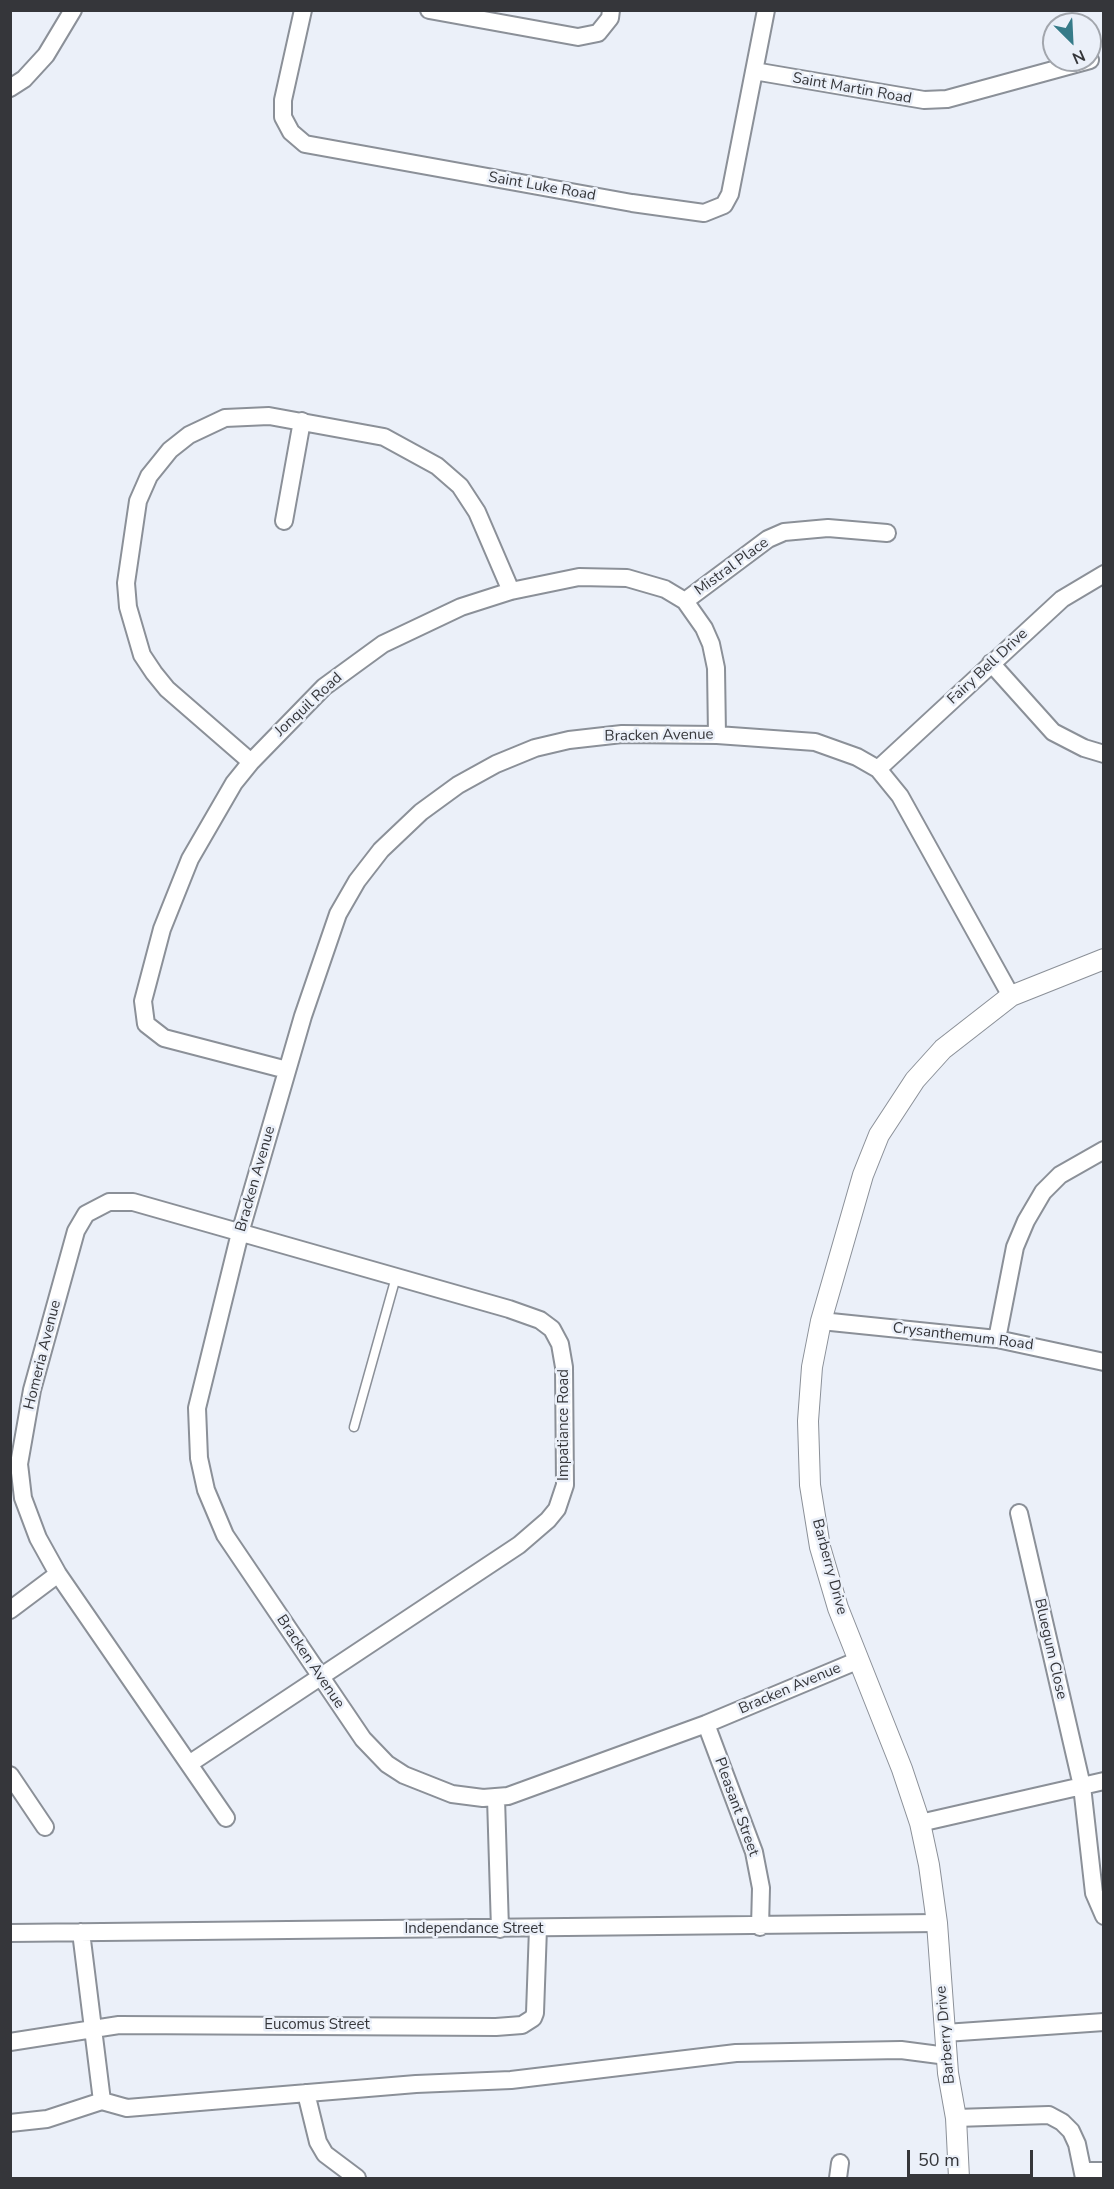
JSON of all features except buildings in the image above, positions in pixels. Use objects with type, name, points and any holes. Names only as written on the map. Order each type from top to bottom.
[{"type":"street","points":[[10,88],[24,79],[46,55],[73,10]]},
{"type":"street","name":"Saint Luke Road","points":[[303,10],[283,100],[283,117],[297,139],[332,150],[687,213],[716,210],[724,205],[730,194],[766,10]]},
{"type":"street","points":[[429,10],[578,37],[598,33],[610,18],[611,10]]},
{"type":"street","name":"Saint Martin Road","points":[[754,71],[924,100],[947,99],[1046,72]]},
{"type":"street","points":[[251,762],[167,689],[142,655],[133,631],[126,583],[138,501],[149,476],[170,450],[189,435],[225,418],[269,416],[302,420],[384,437],[437,466],[460,486],[477,512],[511,591]]},
{"type":"street","points":[[284,521],[302,420]]},
{"type":"street","name":"Mistral Place","points":[[685,601],[768,539],[784,532],[828,528],[887,533]]},
{"type":"street","name":"Fairy Bell Drive","points":[[878,769],[1062,599],[1104,574]]},
{"type":"street","name":"Jonquil Road","points":[[287,1070],[164,1038],[147,1024],[144,1015],[146,984],[162,929],[190,859],[234,783],[251,762],[324,687],[383,644],[461,608],[511,591],[579,577],[627,578],[665,589],[685,601]]},
{"type":"street","points":[[685,601],[711,644],[716,668],[717,735]]},
{"type":"street","points":[[992,663],[1053,732],[1084,748],[1104,754]]},
{"type":"street","name":"Bracken Avenue","points":[[859,1660],[706,1724],[552,1781],[496,1798],[452,1794],[404,1774],[387,1764],[363,1739],[225,1535],[206,1490],[199,1458],[197,1408],[240,1233],[327,940],[338,914],[357,881],[381,850],[421,812],[458,785],[535,748],[569,740],[622,734],[717,735],[815,742],[857,757],[878,769],[900,796],[1011,996]]},
{"type":"street","name":"Barberry Drive","points":[[959,2178],[956,2118],[947,2056],[937,1923],[929,1865],[920,1823],[838,1608],[820,1547],[810,1485],[810,1389],[820,1321],[863,1175],[879,1135],[892,1113],[915,1080],[943,1049],[1011,996],[1104,959]]},
{"type":"street","points":[[997,1339],[1015,1247],[1026,1221],[1043,1192],[1060,1175],[1104,1150]]},
{"type":"street","name":"Homeria Avenue","points":[[226,1818],[58,1574],[38,1538],[26,1508],[18,1464],[32,1390],[76,1231],[86,1214],[109,1202],[133,1202],[240,1233]]},
{"type":"street","name":"Impatiance Road","points":[[189,1764],[519,1545],[552,1515],[565,1485],[564,1367],[560,1344],[552,1329],[540,1320],[509,1309],[240,1233]]},
{"type":"street","name":"Crysanthemum Road","points":[[820,1321],[997,1339],[1104,1362]]},
{"type":"street","name":"Bluegum Close","points":[[1019,1513],[1082,1786],[1094,1893],[1104,1916]]},
{"type":"street","points":[[10,1610],[58,1574]]},
{"type":"street","name":"Pleasant Street","points":[[706,1724],[754,1852],[761,1888],[760,1927]]},
{"type":"street","points":[[10,1775],[45,1827]]},
{"type":"street","points":[[920,1823],[1104,1781]]},
{"type":"street","points":[[496,1798],[500,1929]]},
{"type":"street","name":"Independance Street","points":[[10,1933],[760,1927],[937,1923]]},
{"type":"street","name":"Eucomus Street","points":[[10,2042],[94,2027],[119,2025],[496,2027],[522,2025],[533,2018],[535,2013],[538,1928]]},
{"type":"street","points":[[81,1932],[102,2101]]},
{"type":"street","points":[[945,2033],[1104,2022]]},
{"type":"street","points":[[10,2123],[47,2119],[102,2101],[127,2108],[306,2093],[511,2080],[736,2053],[901,2050],[947,2056]]},
{"type":"street","points":[[306,2093],[318,2142],[325,2154],[357,2178]]},
{"type":"street","points":[[956,2118],[1049,2115],[1062,2122],[1071,2131],[1077,2144],[1083,2175],[1104,2171]]},
{"type":"lane","points":[[354,1428],[396,1277]]}]
